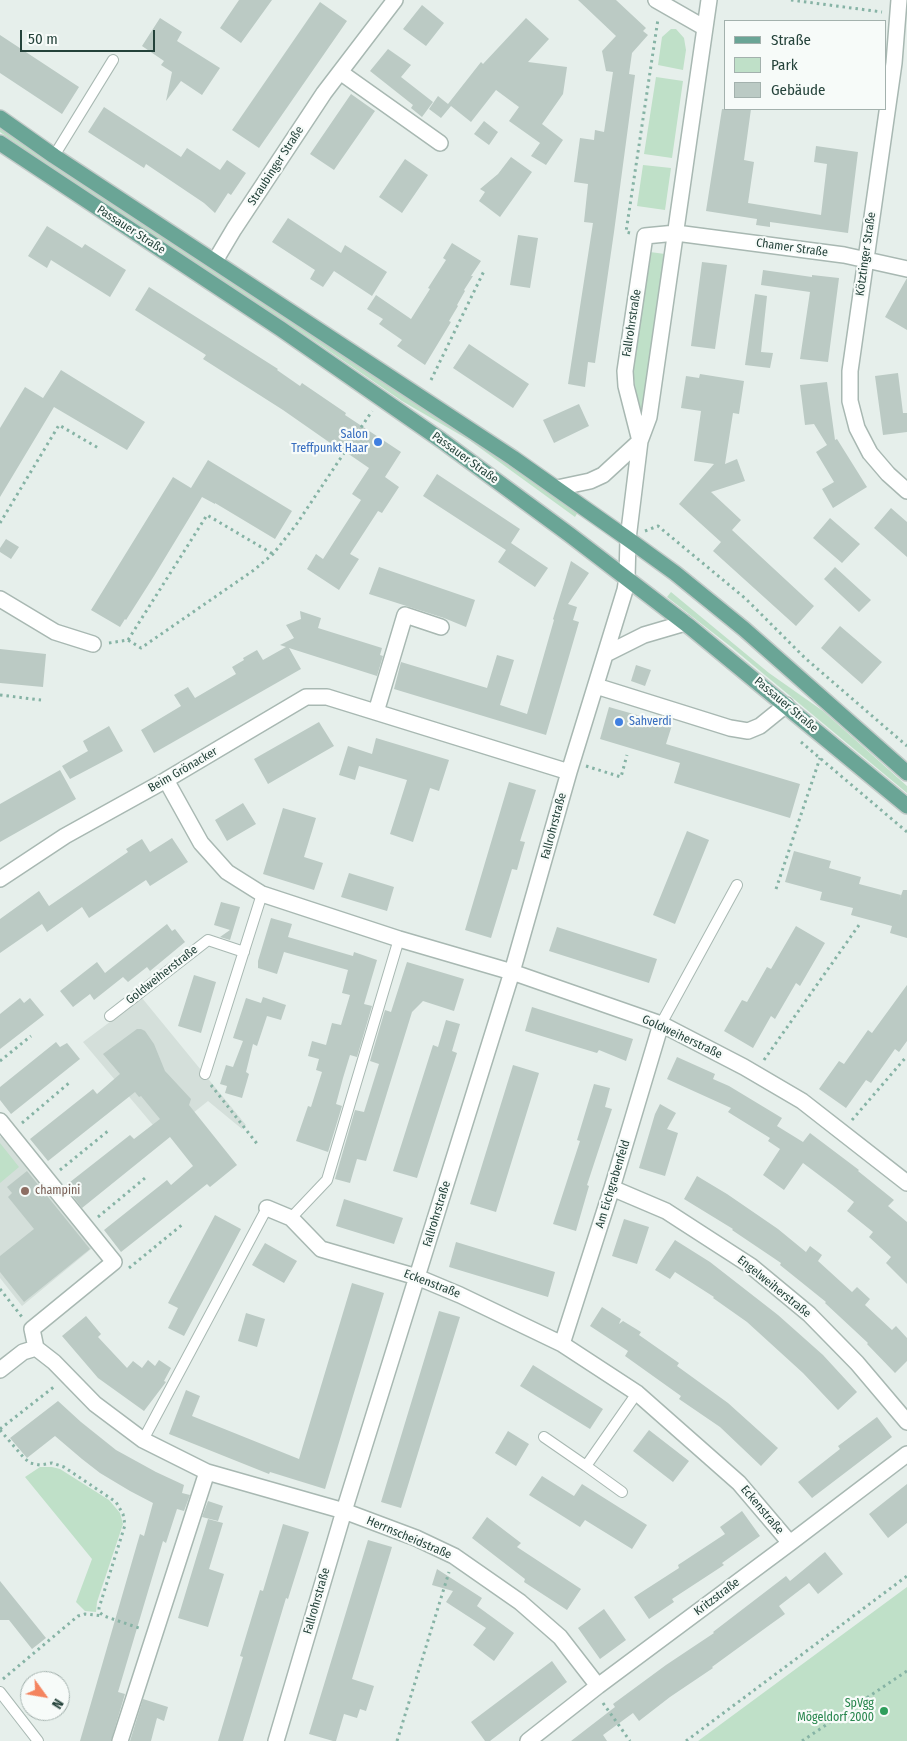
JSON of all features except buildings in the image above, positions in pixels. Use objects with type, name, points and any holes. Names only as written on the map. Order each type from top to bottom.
[{"type":"main road","name":"Passauer Straße","points":[[0,118],[54,156],[557,488],[628,539],[675,573],[744,629],[907,773]]},
{"type":"main road","name":"Passauer Straße","points":[[0,143],[382,398],[627,578],[685,623],[907,806]]},
{"type":"street","name":"Straubinger Straße","points":[[215,262],[240,221],[340,72],[395,0]]},
{"type":"street","name":"Fallrohrstraße","points":[[278,1740],[344,1511],[512,972],[570,767],[606,654],[627,578],[628,539],[640,441],[649,417],[709,0]]},
{"type":"street","points":[[658,2],[705,28]]},
{"type":"street","name":"Kötztinger Straße","points":[[898,7],[900,64],[866,259],[850,371],[850,401],[857,428],[870,453],[888,474],[907,491]]},
{"type":"street","points":[[340,72],[440,143]]},
{"type":"street","points":[[645,236],[676,233]]},
{"type":"street","name":"Chamer Straße","points":[[676,233],[866,259],[907,269]]},
{"type":"street","name":"Fallrohrstraße","points":[[640,441],[624,371],[645,236]]},
{"type":"street","name":"Fallrohrstraße","points":[[557,488],[590,481],[603,475],[640,441]]},
{"type":"street","points":[[0,600],[55,632],[93,644]]},
{"type":"street","points":[[376,712],[405,615],[441,627]]},
{"type":"street","points":[[606,654],[644,635],[685,623]]},
{"type":"street","points":[[596,686],[730,728],[748,731],[760,726],[786,705]]},
{"type":"street","name":"Beim Grönacker","points":[[0,879],[65,836],[166,780],[306,697],[327,697],[570,767]]},
{"type":"street","name":"Goldweiherstraße","points":[[166,780],[201,843],[227,872],[262,894],[399,939],[512,972],[661,1024],[755,1073],[802,1101],[907,1183]]},
{"type":"street","name":"Am Eichgrabenfeld","points":[[562,1344],[612,1188],[661,1024]]},
{"type":"street","points":[[0,1370],[23,1352],[36,1348],[32,1329],[114,1262],[5,1127]]},
{"type":"street","name":"Engelweiherstraße","points":[[612,1188],[666,1211],[751,1266],[809,1314],[857,1363],[907,1422]]},
{"type":"street","name":"Eckenstraße","points":[[267,1208],[291,1218],[321,1249],[417,1277],[460,1295],[562,1344],[637,1393],[739,1483],[790,1543]]},
{"type":"street","name":"Herrnscheidstraße","points":[[36,1348],[95,1404],[143,1440],[207,1472],[344,1511],[416,1538],[454,1556],[520,1602],[560,1637],[598,1686]]},
{"type":"street","name":"Kritzstraße","points":[[528,1741],[598,1686],[907,1454]]},
{"type":"street","points":[[120,1741],[207,1472]]},
{"type":"lane","points":[[54,156],[113,60]]},
{"type":"lane","points":[[661,1024],[737,885]]},
{"type":"lane","points":[[205,1074],[262,894]]},
{"type":"lane","points":[[291,1218],[327,1180],[399,939]]},
{"type":"lane","name":"Goldweiherstraße","points":[[110,1016],[208,940],[244,952]]},
{"type":"lane","name":"Eckenstraße","points":[[143,1440],[267,1208]]},
{"type":"lane","points":[[586,1466],[637,1393]]},
{"type":"lane","points":[[544,1437],[622,1492]]},
{"type":"lane","points":[[0,1692],[38,1741]]},
{"type":"path","points":[[791,0],[898,7]]},
{"type":"path","points":[[645,236],[626,232],[658,2]]},
{"type":"path","points":[[432,380],[484,271]]},
{"type":"path","points":[[93,644],[128,640],[141,648],[254,570],[273,554],[296,525],[382,398]]},
{"type":"path","points":[[0,524],[59,425],[100,449]]},
{"type":"path","points":[[128,640],[207,515],[273,554]]},
{"type":"path","points":[[658,526],[746,599],[806,658],[907,746]]},
{"type":"path","points":[[0,695],[41,700]]},
{"type":"path","points":[[799,741],[907,832]]},
{"type":"path","points":[[570,767],[621,777],[627,755]]},
{"type":"path","points":[[776,889],[820,758]]},
{"type":"path","points":[[755,1073],[859,925]]},
{"type":"path","points":[[0,1061],[31,1036]]},
{"type":"path","points":[[842,1132],[907,1056]]},
{"type":"path","points":[[205,1074],[204,1077],[258,1145]]},
{"type":"path","points":[[5,1127],[69,1083]]},
{"type":"path","points":[[47,1180],[108,1131]]},
{"type":"path","points":[[86,1227],[145,1178]]},
{"type":"path","points":[[114,1262],[130,1268],[183,1224]]},
{"type":"path","points":[[0,1289],[32,1329]]},
{"type":"path","points":[[67,1376],[0,1430],[30,1463],[40,1465],[52,1463],[64,1467],[111,1497],[123,1514],[125,1525],[99,1608],[99,1612],[104,1616]]},
{"type":"path","points":[[397,1741],[454,1556]]},
{"type":"path","points":[[686,1741],[907,1576]]},
{"type":"path","points":[[0,1682],[78,1616],[85,1614],[104,1616],[154,1634]]},
{"type":"path","points":[[802,1741],[907,1671]]},
{"type":"path","points":[[598,1686],[601,1700],[630,1741]]},
{"type":"shaded area","points":[[142,998],[246,1125],[242,1129],[208,1101],[163,1137],[83,1042]]},
{"type":"shaded area","name":"champini","points":[[3,1134],[96,1245],[22,1306],[0,1278],[0,1137]]},
{"type":"green space","points":[[671,29],[676,29],[684,38],[686,50],[683,70],[658,65],[662,37]]},
{"type":"green space","points":[[656,77],[683,81],[672,158],[644,154]]},
{"type":"green space","points":[[0,125],[507,462],[578,512],[575,517],[469,440],[402,401],[319,344],[47,165],[0,132]]},
{"type":"green space","points":[[643,165],[671,168],[665,210],[637,206]]},
{"type":"green space","points":[[650,252],[665,254],[642,409],[639,408],[633,373]]},
{"type":"green space","points":[[671,592],[769,673],[823,711],[907,786],[907,793],[730,646],[667,597]]},
{"type":"green space","points":[[0,1143],[19,1167],[0,1183]]},
{"type":"green space","points":[[40,1467],[60,1469],[109,1500],[120,1513],[123,1524],[97,1602],[96,1612],[85,1611],[76,1602],[92,1559],[25,1477]]},
{"type":"green space","points":[[907,1587],[907,1741],[698,1741]]},
{"type":"place","name":"Salon Treffpunkt Haar","points":[[378,442]]},
{"type":"place","name":"Sahverdi","points":[[619,722]]},
{"type":"place","name":"champini","points":[[25,1191]]},
{"type":"place","name":"SpVgg Mögeldorf 2000","points":[[884,1711]]}]
